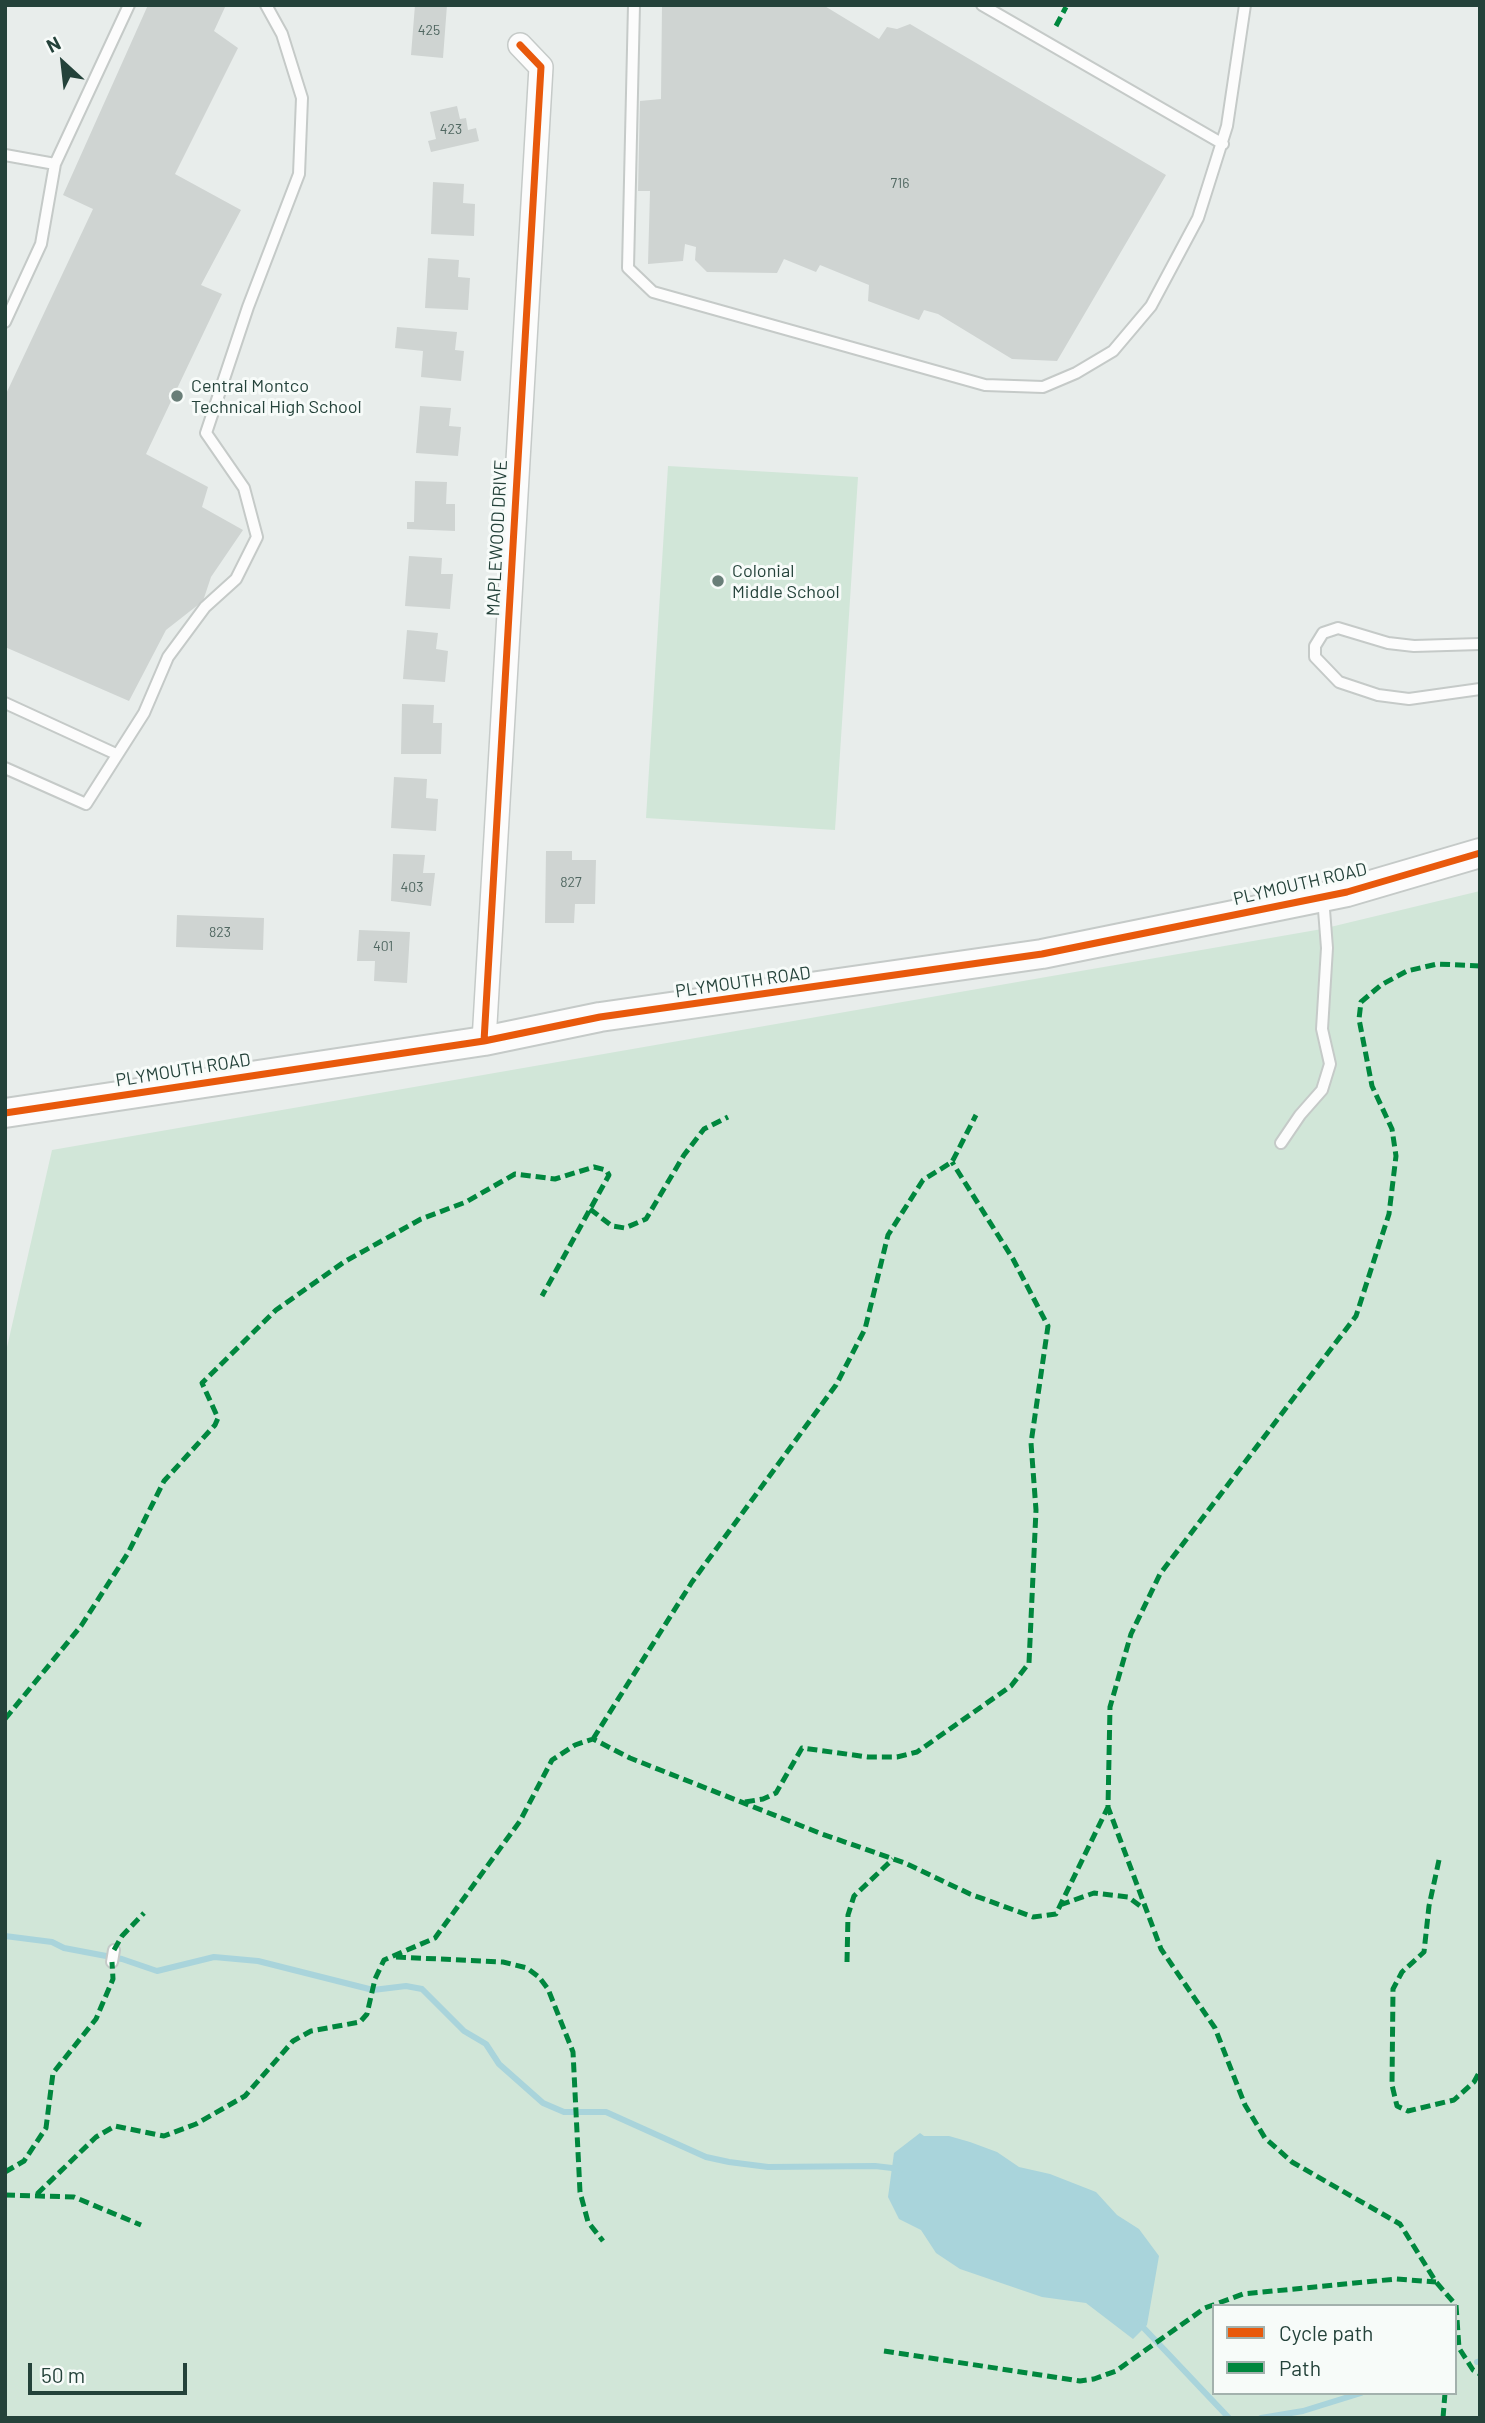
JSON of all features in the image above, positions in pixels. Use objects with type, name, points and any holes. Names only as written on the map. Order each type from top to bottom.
[{"type":"street","name":"MAPLEWOOD DRIVE","points":[[484,1041],[541,67],[520,45]]},
{"type":"street","name":"PLYMOUTH ROAD","points":[[5,1113],[484,1041],[600,1017],[1042,954],[1323,897],[1480,853]]},
{"type":"lane","points":[[5,322],[41,244],[55,164],[129,5]]},
{"type":"lane","points":[[5,768],[86,804],[144,713],[168,657],[205,607],[236,579],[257,537],[244,488],[206,433],[248,307],[299,174],[302,98],[282,34],[266,5]]},
{"type":"lane","points":[[634,5],[628,268],[653,292],[985,385],[1043,387],[1076,373],[1113,351],[1151,306],[1199,218],[1223,144],[1245,5]]},
{"type":"lane","points":[[982,5],[1223,144]]},
{"type":"lane","points":[[5,155],[55,164]]},
{"type":"lane","points":[[1480,644],[1414,646],[1388,643],[1338,628],[1323,633],[1315,646],[1315,657],[1339,682],[1378,695],[1409,699],[1480,689]]},
{"type":"lane","points":[[5,703],[116,754]]},
{"type":"lane","points":[[1282,1143],[1300,1115],[1322,1090],[1330,1064],[1322,1030],[1327,948],[1323,897]]},
{"type":"lane","points":[[112,1962],[114,1950]]},
{"type":"green space","points":[[668,466],[858,477],[835,830],[646,818]]},
{"type":"green space","points":[[1480,891],[1480,2418],[5,2418],[5,1356],[52,1150],[1322,929]]},
{"type":"water","points":[[920,2133],[924,2136],[949,2136],[970,2142],[997,2152],[1019,2167],[1050,2174],[1096,2192],[1117,2215],[1139,2229],[1159,2256],[1147,2325],[1133,2339],[1086,2303],[1042,2297],[960,2269],[936,2253],[921,2230],[899,2219],[888,2197],[894,2153]]},
{"type":"building","points":[[148,5],[226,5],[214,31],[238,48],[175,174],[241,210],[201,285],[222,294],[146,454],[208,487],[202,507],[243,530],[211,577],[203,601],[166,630],[129,701],[5,647],[5,396],[93,209],[63,195]]},
{"type":"building","points":[[415,5],[447,5],[443,58],[411,55]]},
{"type":"building","points":[[662,5],[823,5],[879,39],[887,27],[897,29],[910,24],[1166,175],[1057,361],[1012,359],[938,314],[924,310],[919,320],[868,301],[869,285],[820,265],[816,272],[784,259],[777,273],[707,272],[695,260],[696,247],[685,244],[683,261],[648,264],[650,191],[638,191],[640,101],[661,99]]},
{"type":"building","points":[[457,106],[460,119],[466,118],[468,130],[476,128],[479,141],[431,152],[428,141],[436,139],[430,112]]},
{"type":"building","points":[[433,182],[464,184],[463,203],[475,204],[474,236],[431,234]]},
{"type":"building","points":[[428,258],[459,260],[458,277],[470,278],[468,310],[425,308]]},
{"type":"building","points":[[397,327],[457,332],[455,350],[464,351],[461,381],[421,377],[423,351],[395,348]]},
{"type":"building","points":[[420,406],[451,408],[449,426],[461,427],[458,456],[416,453]]},
{"type":"building","points":[[415,481],[447,482],[446,504],[455,504],[455,531],[407,529],[407,522],[414,522]]},
{"type":"building","points":[[409,556],[442,558],[441,574],[453,574],[450,609],[405,606]]},
{"type":"building","points":[[407,630],[438,633],[436,649],[448,651],[445,682],[403,679]]},
{"type":"building","points":[[402,704],[434,705],[433,723],[442,723],[441,754],[401,754]]},
{"type":"building","points":[[394,777],[427,779],[426,798],[438,799],[436,831],[391,828]]},
{"type":"building","points":[[546,851],[572,851],[572,860],[596,860],[595,904],[575,904],[574,923],[545,923]]},
{"type":"building","points":[[393,854],[425,855],[423,873],[435,873],[431,906],[391,901]]},
{"type":"building","points":[[177,915],[264,918],[263,950],[176,947]]},
{"type":"building","points":[[359,930],[410,932],[407,983],[374,981],[375,961],[357,961]]},
{"type":"waterway","points":[[5,1936],[52,1942],[64,1948],[122,1959],[157,1971],[214,1957],[258,1961],[373,1990],[406,1986],[422,1989],[464,2031],[486,2044],[499,2064],[543,2103],[564,2112],[606,2112],[706,2157],[729,2162],[768,2167],[875,2166],[892,2168],[899,2172]]},
{"type":"waterway","points":[[1139,2323],[1229,2418]]},
{"type":"waterway","points":[[1261,2418],[1303,2411],[1355,2395]]},
{"type":"marked path","points":[[1056,26],[1066,7]]},
{"type":"marked path","points":[[1455,2304],[1436,2282],[1400,2224],[1292,2162],[1265,2138],[1245,2105],[1215,2028],[1161,1949],[1108,1807],[1110,1707],[1131,1634],[1160,1574],[1356,1316],[1389,1214],[1396,1156],[1392,1129],[1372,1086],[1359,1019],[1361,1002],[1381,985],[1407,971],[1437,964],[1480,966]]},
{"type":"marked path","points":[[593,1739],[692,1582],[836,1385],[865,1329],[888,1235],[923,1180],[952,1162],[976,1115]]},
{"type":"marked path","points":[[590,1209],[612,1226],[625,1228],[646,1219],[684,1155],[704,1129],[728,1117]]},
{"type":"marked path","points":[[745,1802],[763,1799],[776,1793],[802,1748],[868,1757],[897,1757],[917,1752],[1011,1686],[1029,1663],[1036,1510],[1031,1443],[1048,1326],[1013,1259],[952,1162]]},
{"type":"marked path","points":[[5,1719],[81,1626],[128,1553],[164,1481],[215,1425],[218,1418],[202,1383],[276,1310],[344,1262],[421,1219],[466,1202],[515,1174],[555,1179],[594,1167],[606,1170],[609,1175],[542,1296]]},
{"type":"marked path","points":[[37,2194],[96,2137],[115,2126],[164,2136],[196,2124],[245,2096],[293,2041],[311,2031],[360,2022],[367,2014],[375,1979],[384,1960],[435,1938],[520,1821],[552,1760],[575,1745],[593,1739],[630,1758],[822,1834],[905,1863],[970,1894],[1033,1917],[1056,1914],[1108,1807]]},
{"type":"marked path","points":[[847,1962],[848,1915],[854,1896],[893,1859]]},
{"type":"marked path","points":[[1439,1860],[1429,1906],[1424,1952],[1402,1972],[1393,1989],[1392,2085],[1397,2106],[1408,2111],[1454,2100],[1474,2082],[1480,2071]]},
{"type":"marked path","points":[[1060,1905],[1094,1893],[1128,1897],[1143,1908]]},
{"type":"marked path","points":[[114,1950],[122,1936],[144,1913]]},
{"type":"marked path","points":[[396,1957],[503,1962],[527,1968],[539,1977],[548,1989],[573,2052],[580,2192],[588,2222],[603,2241]]},
{"type":"marked path","points":[[5,2172],[24,2161],[46,2128],[53,2073],[96,2019],[113,1979],[112,1962]]},
{"type":"marked path","points":[[5,2195],[74,2197],[141,2225]]},
{"type":"marked path","points":[[1216,2304],[1243,2294],[1396,2279],[1436,2282]]},
{"type":"marked path","points":[[884,2351],[1080,2381],[1116,2371],[1212,2305]]},
{"type":"marked path","points":[[1457,2319],[1459,2348],[1473,2370],[1480,2374]]},
{"type":"marked path","points":[[1443,2418],[1445,2395]]},
{"type":"cycle path","points":[[484,1041],[541,67],[520,45]]},
{"type":"cycle path","points":[[5,1113],[484,1041],[600,1017],[1042,954],[1347,892],[1480,853]]},
{"type":"place","name":"Central Montco Technical High School","points":[[177,396]]},
{"type":"place","name":"Colonial Middle School","points":[[718,581]]}]
